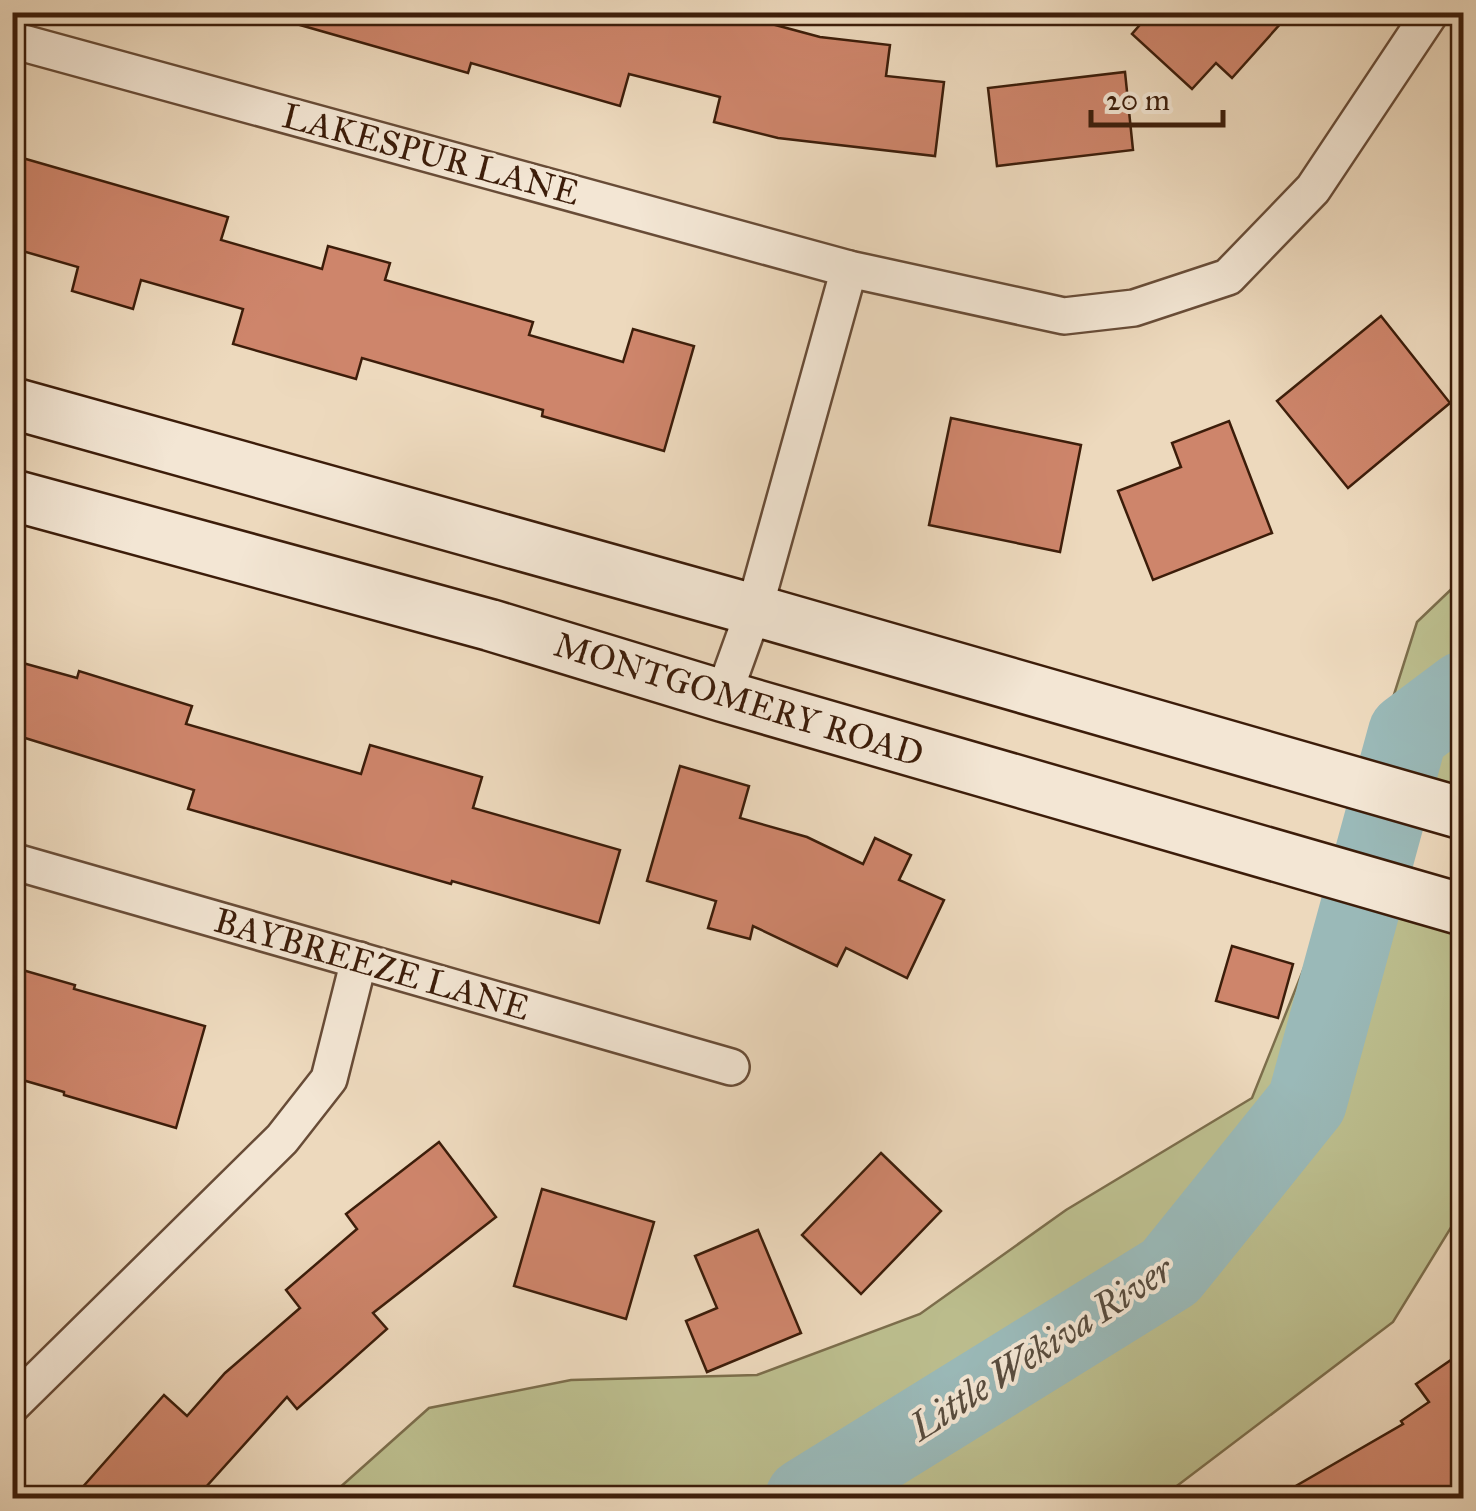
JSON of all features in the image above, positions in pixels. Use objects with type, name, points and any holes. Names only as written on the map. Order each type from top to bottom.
[{"type":"main road","points":[[12,402],[1464,814]]},
{"type":"main road","name":"MONTGOMERY ROAD","points":[[12,495],[490,624],[724,696],[1464,910]]},
{"type":"street","name":"LAKESPUR LANE","points":[[12,40],[849,269],[1064,316],[1134,308],[1228,277],[1313,189],[1431,12]]},
{"type":"street","points":[[724,696],[754,610],[849,269]]},
{"type":"street","name":"BAYBREEZE LANE","points":[[12,861],[731,1067]]},
{"type":"street","points":[[12,1405],[282,1139],[330,1079],[359,960]]},
{"type":"green space","points":[[1463,578],[1463,791],[1372,764],[1417,622]]},
{"type":"green space","points":[[1331,895],[1463,933],[1463,1208],[1393,1322],[1161,1498],[328,1498],[429,1408],[571,1380],[757,1375],[920,1314],[1066,1210],[1252,1098]]},
{"type":"building","points":[[294,12],[727,12],[820,37],[890,45],[886,76],[944,82],[935,156],[778,138],[714,122],[720,97],[629,74],[620,106],[471,63],[468,73],[293,23]]},
{"type":"building","points":[[1151,12],[1291,12],[1232,78],[1216,63],[1192,89],[1132,34]]},
{"type":"building","points":[[1125,72],[1133,150],[997,166],[988,88]]},
{"type":"building","points":[[12,155],[228,217],[221,240],[322,269],[328,246],[390,263],[385,280],[533,322],[529,335],[623,362],[633,329],[694,346],[664,451],[542,416],[543,410],[362,358],[356,379],[233,344],[243,309],[141,280],[133,309],[72,291],[78,267],[12,248]]},
{"type":"building","points":[[1381,316],[1450,403],[1348,488],[1277,401]]},
{"type":"building","points":[[951,418],[1081,445],[1060,552],[929,525]]},
{"type":"building","points":[[1229,421],[1272,533],[1153,580],[1118,491],[1181,467],[1172,443]]},
{"type":"building","points":[[12,660],[77,678],[79,671],[192,706],[186,724],[361,774],[370,745],[482,777],[473,808],[620,850],[599,923],[188,809],[194,790],[12,734]]},
{"type":"building","points":[[680,766],[749,786],[740,818],[807,837],[863,864],[875,838],[911,855],[899,880],[944,900],[907,978],[846,948],[837,966],[753,926],[750,939],[708,928],[716,901],[647,881]]},
{"type":"building","points":[[1232,946],[1293,964],[1278,1018],[1216,1001]]},
{"type":"building","points":[[12,967],[205,1026],[176,1128],[12,1077]]},
{"type":"building","points":[[439,1142],[496,1217],[373,1313],[387,1329],[297,1409],[287,1397],[196,1498],[73,1498],[164,1395],[187,1416],[225,1373],[300,1308],[286,1290],[357,1229],[346,1214]]},
{"type":"building","points":[[881,1153],[941,1211],[861,1294],[802,1235]]},
{"type":"building","points":[[542,1189],[654,1222],[626,1319],[514,1286]]},
{"type":"building","points":[[758,1230],[801,1333],[707,1372],[686,1321],[717,1308],[695,1256]]},
{"type":"building","points":[[1464,1351],[1464,1498],[1275,1498],[1403,1424],[1401,1421],[1429,1402],[1416,1384]]},
{"type":"waterway","name":"Little Wekiva River","points":[[805,1498],[1170,1272],[1307,1102],[1408,733],[1464,691]]}]
